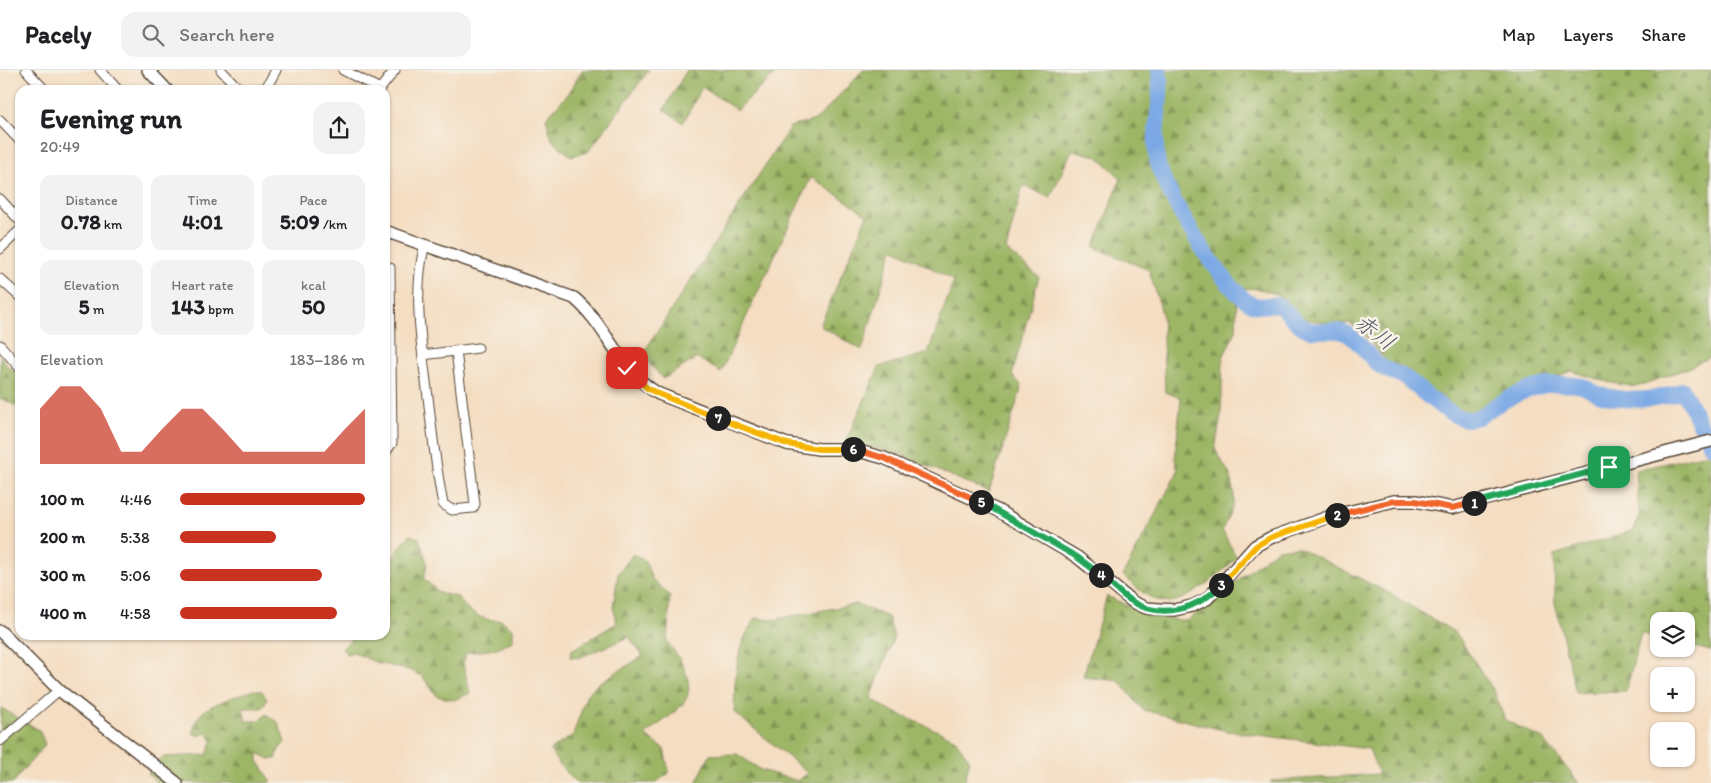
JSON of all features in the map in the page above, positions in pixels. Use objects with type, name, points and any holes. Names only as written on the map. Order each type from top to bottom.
[{"type":"street","points":[[26,70],[40,85]]},
{"type":"street","points":[[100,70],[114,85]]},
{"type":"street","points":[[148,70],[162,85]]},
{"type":"street","points":[[221,70],[235,85]]},
{"type":"street","points":[[268,85],[276,70]]},
{"type":"street","points":[[343,70],[372,85]]},
{"type":"street","points":[[383,85],[395,70]]},
{"type":"street","points":[[0,120],[15,136]]},
{"type":"street","points":[[0,199],[15,216]]},
{"type":"street","points":[[390,233],[574,298],[588,310],[627,368],[647,388],[659,394],[787,444],[819,449],[851,449],[884,458],[998,510],[1077,557],[1133,602],[1146,608],[1174,610],[1192,606],[1207,599],[1256,546],[1272,537],[1331,516],[1394,501],[1415,501],[1452,508],[1706,442]]},
{"type":"street","points":[[0,249],[15,235]]},
{"type":"street","points":[[425,244],[420,260],[419,284],[422,355],[443,504],[452,510],[473,508],[475,504],[456,351]]},
{"type":"street","points":[[0,279],[15,292]]},
{"type":"street","points":[[0,345],[15,362]]},
{"type":"street","points":[[422,355],[478,348]]},
{"type":"street","points":[[390,432],[392,443],[390,446]]},
{"type":"street","points":[[0,631],[58,690],[177,783]]},
{"type":"street","points":[[0,741],[58,690]]},
{"type":"green space","points":[[582,70],[649,70],[588,152],[571,156],[552,140],[546,118],[569,93]]},
{"type":"green space","points":[[687,70],[779,70],[737,110],[702,87],[683,123],[664,109]]},
{"type":"green space","points":[[863,70],[1711,70],[1711,356],[1691,367],[1636,387],[1607,382],[1572,371],[1515,391],[1479,413],[1470,415],[1459,413],[1443,397],[1391,367],[1364,334],[1350,323],[1333,324],[1300,318],[1287,302],[1273,293],[1257,289],[1237,289],[1236,331],[1223,357],[1221,416],[1215,449],[1230,475],[1234,495],[1233,506],[1222,530],[1237,558],[1194,593],[1174,601],[1159,601],[1142,592],[1123,575],[1178,471],[1175,458],[1181,398],[1165,392],[1162,313],[1149,270],[1094,247],[1121,178],[1097,156],[1072,150],[1050,198],[1023,185],[1006,250],[1039,277],[1012,375],[1022,386],[989,492],[899,454],[846,441],[879,367],[928,353],[954,280],[893,248],[862,350],[820,326],[867,215],[811,177],[721,372],[697,358],[663,379],[642,355],[790,127],[816,120]]},
{"type":"green space","points":[[0,355],[7,366],[15,371],[15,405],[0,399]]},
{"type":"green space","points":[[1711,453],[1711,651],[1695,647],[1695,612],[1650,612],[1650,636],[1641,633],[1626,691],[1576,693],[1555,603],[1554,555],[1634,530],[1639,515],[1636,470]]},
{"type":"green space","points":[[410,535],[419,538],[427,563],[424,579],[440,593],[458,597],[476,615],[482,618],[501,620],[513,629],[513,641],[495,649],[466,653],[463,663],[470,693],[454,700],[437,696],[422,676],[409,670],[377,663],[353,652],[347,654],[342,649],[350,640],[390,640],[390,561]]},
{"type":"green space","points":[[1297,547],[1387,592],[1456,633],[1494,691],[1505,720],[1543,739],[1579,783],[1271,783],[1271,781],[1379,774],[1369,749],[1227,731],[1143,710],[1119,681],[1083,677],[1107,596],[1149,616],[1187,621],[1277,549]]},
{"type":"green space","points":[[633,554],[645,561],[652,579],[670,596],[667,642],[682,664],[688,681],[687,697],[682,705],[645,735],[664,749],[669,773],[655,783],[576,783],[558,763],[550,750],[573,735],[587,694],[599,683],[643,656],[629,637],[579,658],[570,657],[572,650],[617,623],[613,607],[618,574]]},
{"type":"green space","points":[[856,604],[888,617],[894,637],[871,698],[887,709],[954,738],[970,760],[964,783],[696,783],[710,755],[737,754],[761,770],[798,781],[808,773],[734,712],[736,675],[740,651],[756,618],[771,620]]},
{"type":"green space","points":[[254,690],[262,691],[267,700],[262,708],[243,708],[246,721],[259,721],[266,714],[278,722],[285,742],[278,751],[276,759],[270,759],[258,753],[258,761],[271,780],[269,783],[157,783],[148,774],[162,757],[207,755],[212,741],[206,732],[200,736],[194,734],[195,724],[199,716],[215,704]]},
{"type":"green space","points":[[1,708],[39,730],[45,744],[14,783],[0,783]]},
{"type":"waterway","name":"赤川","points":[[1159,70],[1160,92],[1156,149],[1162,175],[1182,216],[1211,261],[1240,295],[1252,304],[1258,306],[1281,306],[1299,325],[1310,330],[1333,330],[1347,334],[1380,366],[1404,377],[1435,402],[1459,417],[1466,419],[1478,417],[1517,394],[1532,388],[1555,384],[1579,385],[1599,394],[1622,399],[1654,398],[1683,390],[1711,446]]},
{"type":"route","points":[[627,368],[647,388],[659,394],[787,444],[819,449],[836,448],[868,452],[917,472],[998,510],[1077,557],[1133,602],[1146,608],[1160,610],[1174,610],[1192,606],[1207,599],[1256,546],[1272,537],[1331,516],[1394,501],[1415,501],[1432,506],[1452,508],[1609,467]]}]
